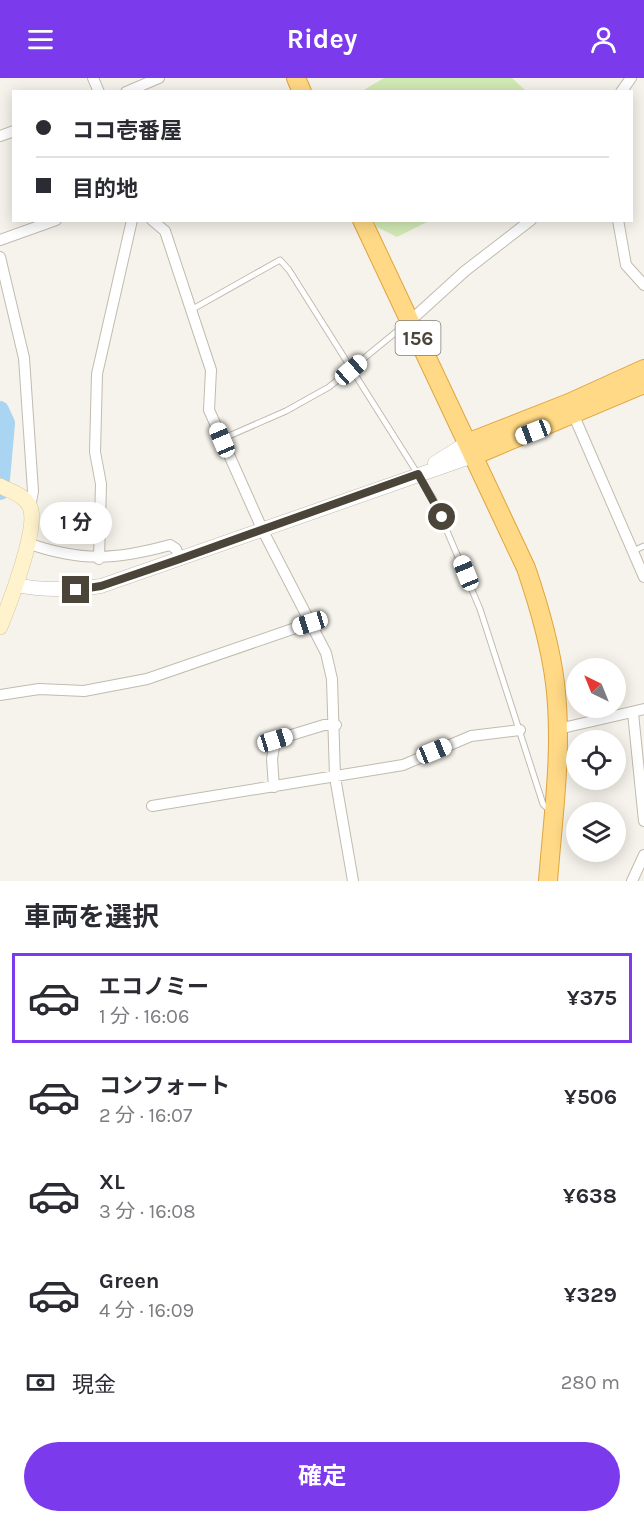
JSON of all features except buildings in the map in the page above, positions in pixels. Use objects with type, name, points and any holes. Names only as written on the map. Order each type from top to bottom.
[{"type":"highway","name":"156","points":[[364,222],[526,568],[545,623],[555,684],[557,725],[548,881]]},
{"type":"highway","points":[[470,449],[644,369]]},
{"type":"highway","points":[[470,449],[574,416],[644,384]]},
{"type":"main road","points":[[0,486],[27,502],[33,521],[16,585],[0,627]]},
{"type":"street","points":[[131,90],[159,78]]},
{"type":"street","points":[[0,240],[50,222]]},
{"type":"street","points":[[99,559],[101,484],[95,452],[98,374],[132,222]]},
{"type":"street","points":[[154,222],[165,231],[211,370],[209,410],[263,531],[326,653],[332,679],[336,725],[335,777],[353,881]]},
{"type":"street","points":[[410,321],[465,271],[528,222]]},
{"type":"street","points":[[618,222],[626,265],[644,285]]},
{"type":"street","points":[[0,257],[24,358],[33,491],[27,502]]},
{"type":"street","points":[[574,416],[644,577]]},
{"type":"street","points":[[16,585],[39,590],[93,587],[263,531],[418,474],[470,449]]},
{"type":"street","points":[[27,543],[68,555],[99,559],[170,545],[176,549],[180,559]]},
{"type":"street","points":[[0,695],[39,689],[84,691],[138,681],[310,623]]},
{"type":"street","points":[[557,725],[567,727],[639,711],[644,821]]},
{"type":"street","points":[[274,787],[272,759],[275,740],[324,725],[336,725]]},
{"type":"street","points":[[152,806],[403,765],[471,736],[520,730]]},
{"type":"street","points":[[632,881],[644,855]]},
{"type":"lane","points":[[191,310],[280,260],[315,310],[418,474],[442,517],[476,599],[543,804],[553,814]]},
{"type":"lane","points":[[222,440],[286,411],[329,387],[410,321]]},
{"type":"lane","points":[[633,550],[644,546]]},
{"type":"green space","points":[[384,78],[512,78],[525,90],[364,90]]},
{"type":"green space","points":[[374,222],[427,222],[397,237],[377,227]]},
{"type":"waterway","points":[[0,410],[6,423],[0,491]]},
{"type":"route","points":[[76,590],[101,586],[263,531],[418,474],[442,517]]}]
